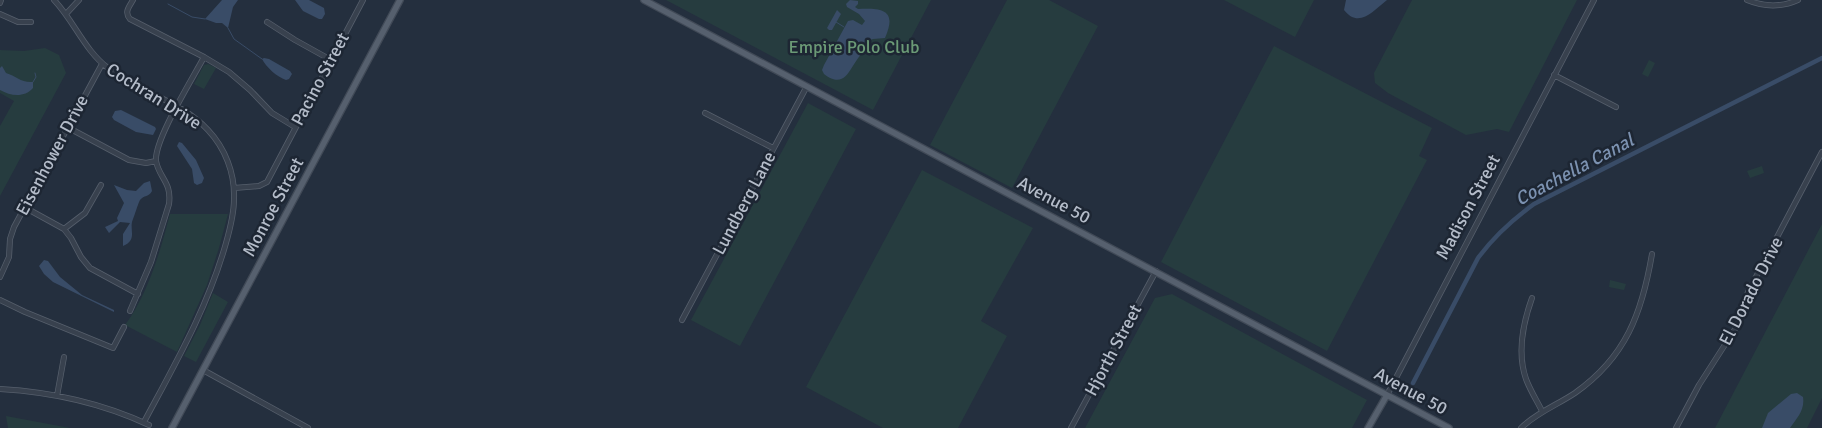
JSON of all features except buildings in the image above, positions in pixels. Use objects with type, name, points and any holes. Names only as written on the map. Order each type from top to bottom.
[{"type":"main road","name":"Monroe Street","points":[[172,428],[400,0]]},
{"type":"main road","name":"Avenue 50","points":[[644,0],[1449,428]]},
{"type":"main road","name":"Madison Street","points":[[1368,428],[1387,395]]},
{"type":"street","name":"Cochran Drive","points":[[54,0],[66,14],[91,52],[102,64],[114,73],[197,119],[214,137],[228,161],[234,188],[231,222],[212,286],[191,335],[144,422]]},
{"type":"street","points":[[66,14],[79,0]]},
{"type":"street","points":[[133,0],[127,10],[130,19],[204,57],[238,78],[272,114],[295,127]]},
{"type":"street","name":"Pacino Street","points":[[234,188],[265,184],[363,0]]},
{"type":"street","name":"Madison Street","points":[[1387,395],[1594,0]]},
{"type":"street","points":[[1747,0],[1761,5],[1775,6],[1789,4],[1798,0]]},
{"type":"street","points":[[0,14],[18,22],[31,22]]},
{"type":"street","points":[[267,22],[331,60]]},
{"type":"street","points":[[130,311],[157,246],[169,204],[169,189],[156,161],[159,142],[204,57]]},
{"type":"street","name":"Eisenhower Drive","points":[[0,277],[9,257],[12,233],[102,64]]},
{"type":"street","points":[[1554,75],[1616,107]]},
{"type":"street","name":"Lundberg Lane","points":[[682,320],[807,86]]},
{"type":"street","points":[[705,113],[773,148]]},
{"type":"street","points":[[67,127],[129,160],[146,163],[156,161]]},
{"type":"street","name":"El Dorado Drive","points":[[1676,428],[1699,385],[1737,326],[1748,292],[1822,152]]},
{"type":"street","points":[[64,229],[85,213],[101,185]]},
{"type":"street","points":[[24,208],[64,229],[90,268],[138,294]]},
{"type":"street","points":[[1521,428],[1542,411],[1558,404],[1588,384],[1614,356],[1637,317],[1647,287],[1652,254]]},
{"type":"street","name":"Hjorth Street","points":[[1071,428],[1156,271]]},
{"type":"street","points":[[1532,298],[1524,319],[1522,360],[1526,379],[1542,411]]},
{"type":"street","points":[[0,300],[113,348],[124,327]]},
{"type":"street","points":[[57,396],[64,358]]},
{"type":"street","points":[[203,370],[308,428]]},
{"type":"street","points":[[0,389],[57,396],[100,406],[149,425]]},
{"type":"green space","name":"Empire Polo Club","points":[[666,0],[931,0],[873,110]]},
{"type":"green space","points":[[1007,0],[1049,0],[1098,26],[1012,188],[930,145]]},
{"type":"green space","points":[[1224,0],[1314,0],[1295,37]]},
{"type":"green space","points":[[1412,0],[1577,0],[1509,132],[1497,129],[1466,135],[1388,93],[1375,83],[1374,73]]},
{"type":"green space","points":[[1274,46],[1432,128],[1419,156],[1427,160],[1327,351],[1161,262]]},
{"type":"green space","points":[[45,48],[59,55],[66,73],[0,196],[0,126],[14,101],[0,93],[0,50],[24,51]]},
{"type":"green space","points":[[1649,60],[1655,63],[1648,77],[1642,74]]},
{"type":"green space","points":[[208,64],[216,68],[204,89],[194,84],[204,65]]},
{"type":"green space","points":[[808,103],[856,129],[740,346],[691,320]]},
{"type":"green space","points":[[1762,166],[1764,173],[1750,178],[1747,171]]},
{"type":"green space","points":[[922,170],[1033,228],[981,321],[1007,336],[958,428],[883,428],[806,387]]},
{"type":"green space","points":[[170,214],[228,214],[207,285],[177,352],[125,325],[147,286]]},
{"type":"green space","points":[[1822,224],[1822,398],[1807,428],[1715,428]]},
{"type":"green space","points":[[1610,280],[1626,284],[1624,290],[1609,287]]},
{"type":"green space","points":[[213,293],[228,302],[196,362],[184,356],[200,325]]},
{"type":"green space","points":[[1172,294],[1367,400],[1352,428],[1085,428],[1155,298]]},
{"type":"green space","points":[[6,416],[70,428],[8,428]]},
{"type":"water","points":[[222,0],[238,0],[233,7],[228,28],[222,23],[205,19]]},
{"type":"water","points":[[295,0],[309,0],[324,8],[325,14],[322,19],[319,19],[303,11]]},
{"type":"water","points":[[850,0],[858,1],[855,7],[858,9],[874,9],[885,12],[888,16],[889,28],[885,38],[868,41],[867,49],[844,77],[839,80],[832,79],[824,74],[822,70],[848,21],[853,20],[862,25],[865,21],[859,14],[847,7],[846,4]]},
{"type":"water","points":[[1346,0],[1387,0],[1366,16],[1355,18],[1344,10]]},
{"type":"water","points":[[837,10],[841,14],[832,30],[829,30],[827,28]]},
{"type":"water","points":[[264,58],[290,71],[292,74],[289,79],[283,79],[272,71],[262,59]]},
{"type":"water","points":[[2,66],[6,73],[22,80],[33,82],[33,88],[22,95],[9,94],[0,90],[0,68]]},
{"type":"water","points":[[121,110],[155,127],[153,135],[136,132],[114,120],[112,117],[115,111]]},
{"type":"water","points":[[179,142],[196,160],[204,178],[202,183],[197,185],[194,183],[192,169],[177,146]]},
{"type":"water","points":[[150,181],[152,191],[140,200],[132,222],[130,241],[123,246],[123,234],[130,223],[120,222],[109,233],[105,227],[118,221],[117,218],[124,203],[114,185],[136,191],[144,183]]},
{"type":"water","points":[[44,260],[48,261],[60,277],[82,295],[114,310],[114,312],[53,282],[44,274],[39,266]]},
{"type":"water","points":[[1797,393],[1803,397],[1803,406],[1790,428],[1762,428],[1768,413],[1791,394]]},
{"type":"waterway","points":[[168,4],[192,17],[205,19]]},
{"type":"waterway","points":[[836,22],[844,27]]},
{"type":"waterway","points":[[228,28],[234,39],[262,59]]},
{"type":"waterway","name":"Coachella Canal","points":[[1413,383],[1478,258],[1497,235],[1518,216],[1534,204],[1822,58]]},
{"type":"waterway","points":[[33,82],[36,77],[35,73]]}]
